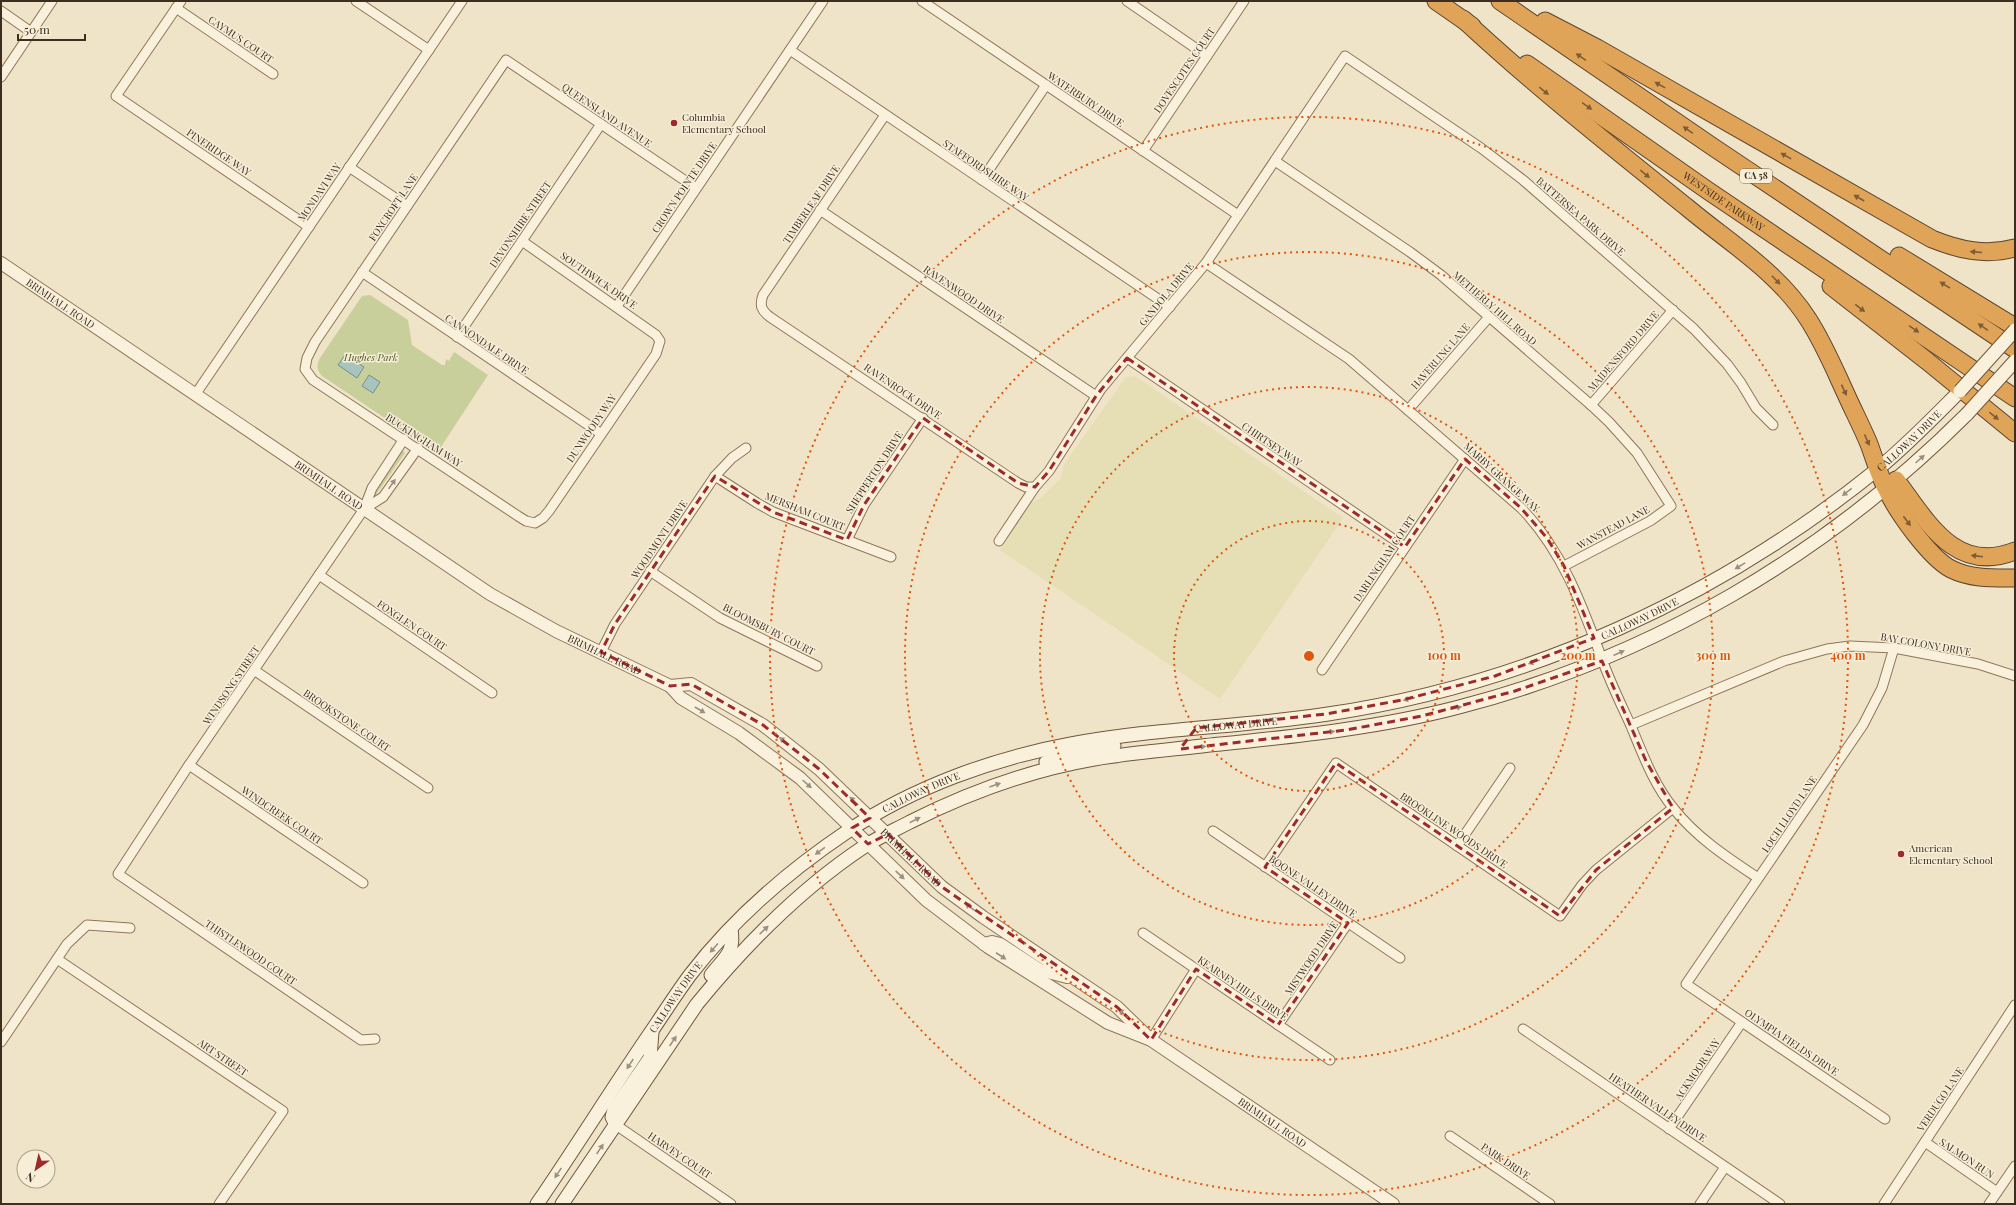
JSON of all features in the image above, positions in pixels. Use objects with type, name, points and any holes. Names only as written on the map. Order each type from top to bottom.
[{"type":"highway","name":"WESTSIDE PARKWAY","points":[[1436,1],[1707,190],[2015,398]]},
{"type":"highway","name":"CA 58","points":[[1500,1],[1713,147],[2015,349]]},
{"type":"highway","points":[[1507,1],[1597,48],[1932,239],[1970,251],[1995,252],[2015,248]]},
{"type":"highway","points":[[1463,19],[1510,63],[1712,228],[1754,259],[1781,285],[1807,318],[1820,340],[1869,444],[1878,468],[1946,543],[1957,550],[1972,556],[2002,556],[2015,551]]},
{"type":"highway","points":[[1713,147],[1890,251],[2015,327]]},
{"type":"highway","points":[[1707,190],[1927,361],[2015,433]]},
{"type":"highway","points":[[1891,484],[1899,512],[1933,555],[1942,564],[1960,573],[1975,576],[2015,578]]},
{"type":"main road","name":"CALLOWAY DRIVE","points":[[537,1204],[691,974],[731,929],[782,880],[852,828],[931,787],[1002,760],[1071,744],[1128,735],[1326,714],[1402,700],[1495,676],[1550,657],[1622,627],[1688,595],[1742,566],[1826,508],[1902,448],[1950,402],[2015,330]]},
{"type":"main road","name":"CALLOWAY DRIVE","points":[[562,1204],[690,1015],[711,987],[754,939],[801,895],[868,844],[959,799],[1037,772],[1095,759],[1127,754],[1297,736],[1384,724],[1459,707],[1515,691],[1602,661],[1694,618],[1825,535],[1891,484],[1943,438],[2015,361]]},
{"type":"main road","points":[[1127,754],[1142,745],[1185,739],[1196,728]]},
{"type":"main road","points":[[1037,772],[1048,760],[1114,746],[1128,735]]},
{"type":"main road","points":[[690,1015],[690,1001],[731,950],[733,942],[731,929]]},
{"type":"main road","points":[[616,1125],[612,1117],[614,1110],[650,1058],[652,1032]]},
{"type":"street","points":[[1,76],[52,1]]},
{"type":"street","points":[[356,1],[428,50]]},
{"type":"street","name":"MONDAVI WAY","points":[[195,395],[462,1]]},
{"type":"street","name":"CROWN POINTE DRIVE","points":[[617,306],[823,1]]},
{"type":"street","name":"WATERBURY DRIVE","points":[[922,1],[1238,215]]},
{"type":"street","points":[[1127,1],[1207,56]]},
{"type":"street","name":"DOVESCOTES COURT","points":[[1143,151],[1244,1]]},
{"type":"street","name":"CAYMUS COURT","points":[[178,4],[273,74]]},
{"type":"street","name":"PINERIDGE WAY","points":[[178,4],[116,96],[309,227]]},
{"type":"street","points":[[1,11],[31,32]]},
{"type":"street","name":"STAFFORDSHIRE WAY","points":[[790,50],[1170,307]]},
{"type":"street","name":"GANDOLA DRIVE","points":[[999,541],[1035,487],[1046,476],[1096,396],[1206,263],[1345,56]]},
{"type":"street","name":"BATTERSEA PARK DRIVE","points":[[1345,56],[1502,164],[1673,310],[1727,364],[1741,383],[1756,408],[1773,425]]},
{"type":"street","name":"QUEENSLAND AVENUE","points":[[506,60],[696,188]]},
{"type":"street","name":"FOXCROFT LANE","points":[[305,369],[307,358],[314,342],[506,60]]},
{"type":"street","points":[[982,180],[1046,85]]},
{"type":"street","name":"TIMBERLEAF DRIVE","points":[[761,307],[760,302],[763,296],[885,115]]},
{"type":"street","name":"DEVONSHIRE STREET","points":[[457,337],[601,124]]},
{"type":"street","name":"METHERLY HILL ROAD","points":[[1275,161],[1410,252],[1441,276],[1591,405],[1614,427],[1637,453],[1671,506]]},
{"type":"street","points":[[349,167],[407,206]]},
{"type":"street","name":"RAVENWOOD DRIVE","points":[[820,210],[1096,396]]},
{"type":"street","name":"SOUTHWICK DRIVE","points":[[522,241],[656,334],[660,341]]},
{"type":"street","name":"BRIMHALL ROAD","points":[[1,263],[495,598],[543,624],[670,686],[681,698],[739,733],[788,768],[816,792],[926,900],[984,944],[1108,1023],[1151,1040]]},
{"type":"street","name":"MARBY GRANGE WAY","points":[[1206,263],[1349,360],[1465,459],[1534,521],[1547,538],[1564,566],[1602,661],[1658,786],[1673,808],[1703,839],[1758,878]]},
{"type":"street","name":"CANNONDALE DRIVE","points":[[362,272],[600,433]]},
{"type":"street","name":"RAVENROCK DRIVE","points":[[761,307],[770,317],[1018,483],[1026,487],[1035,487]]},
{"type":"street","name":"MAIDENSFORD DRIVE","points":[[1591,405],[1673,310]]},
{"type":"street","name":"HAVERLING LANE","points":[[1408,410],[1489,317]]},
{"type":"street","name":"DUNWOODY WAY","points":[[535,523],[549,511],[600,433],[656,354],[660,341]]},
{"type":"street","name":"CHIRTSEY WAY","points":[[1127,358],[1405,547]]},
{"type":"street","name":"BUCKINGHAM WAY","points":[[305,369],[313,380],[324,389],[418,448],[518,516],[526,521],[535,523]]},
{"type":"street","name":"SHEPPERTON DRIVE","points":[[847,540],[864,505],[923,418]]},
{"type":"street","name":"WINDSONG STREET","points":[[118,874],[189,765],[364,509],[372,488],[404,440]]},
{"type":"street","name":"WINDSONG STREET","points":[[364,509],[383,497],[418,448]]},
{"type":"street","name":"WOODMONT DRIVE","points":[[601,652],[615,624],[715,476],[732,458],[746,448]]},
{"type":"street","name":"DARLINGHAM COURT","points":[[1322,670],[1465,459]]},
{"type":"street","name":"MERSHAM COURT","points":[[715,476],[756,503],[774,512],[891,557]]},
{"type":"street","name":"WANSTEAD LANE","points":[[1564,566],[1650,521],[1671,506]]},
{"type":"street","name":"BLOOMSBURY COURT","points":[[650,571],[720,618],[818,666]]},
{"type":"street","name":"FOXGLEN COURT","points":[[319,575],[492,693]]},
{"type":"street","name":"BAY COLONY DRIVE","points":[[1630,725],[1805,654],[1850,646],[1894,648],[1978,664],[2015,676]]},
{"type":"street","name":"LOCH LLOYD LANE","points":[[1686,984],[1874,707],[1887,675],[1894,648]]},
{"type":"street","name":"BROOKSTONE COURT","points":[[254,670],[428,788]]},
{"type":"street","name":"BRIMHALL ROAD","points":[[670,686],[691,684],[763,725],[819,769],[942,887],[1117,1007],[1151,1040],[1393,1204]]},
{"type":"street","name":"BROOKLINE WOODS DRIVE","points":[[1265,866],[1336,763],[1560,916],[1582,885],[1596,870],[1673,808]]},
{"type":"street","name":"WINDCREEK COURT","points":[[189,765],[363,883]]},
{"type":"street","points":[[1458,846],[1510,768]]},
{"type":"street","name":"BOONE VALLEY DRIVE","points":[[1213,831],[1400,958]]},
{"type":"street","name":"THISTLEWOOD COURT","points":[[118,874],[361,1040],[375,1039]]},
{"type":"street","name":"MISTWOOD DRIVE","points":[[1278,1025],[1348,923]]},
{"type":"street","points":[[1,1042],[68,944],[87,925],[130,928]]},
{"type":"street","name":"KEARNEY HILLS DRIVE","points":[[1144,933],[1330,1060]]},
{"type":"street","points":[[984,944],[992,942],[1000,944],[1040,970],[1078,980]]},
{"type":"street","name":"ART STREET","points":[[58,959],[283,1111],[219,1204]]},
{"type":"street","points":[[1151,1040],[1196,969]]},
{"type":"street","name":"OLYMPIA FIELDS DRIVE","points":[[1686,984],[1884,1119]]},
{"type":"street","name":"VERDUGO LANE","points":[[1884,1204],[2015,1006]]},
{"type":"street","name":"ACKMOOR WAY","points":[[1669,1129],[1742,1022]]},
{"type":"street","name":"HEATHER VALLEY DRIVE","points":[[1523,1029],[1780,1204]]},
{"type":"street","name":"HARVEY COURT","points":[[616,1125],[731,1204]]},
{"type":"street","name":"PARK DRIVE","points":[[1450,1136],[1539,1201],[1550,1204]]},
{"type":"street","name":"SALMON RUN","points":[[1925,1142],[1998,1192]]},
{"type":"street","points":[[1989,1204],[2015,1166]]},
{"type":"street","points":[[1700,1204],[1725,1167]]},
{"type":"highlighted area","points":[[1127,358],[1405,547],[1465,459],[1521,508],[1547,538],[1564,566],[1594,638],[1495,676],[1402,700],[1326,714],[1196,728],[1180,749],[1346,730],[1422,716],[1515,691],[1602,661],[1646,761],[1673,808],[1596,870],[1560,916],[1336,763],[1265,867],[1348,923],[1278,1025],[1196,969],[1151,1040],[1117,1007],[942,887],[888,834],[868,844],[852,828],[870,818],[819,769],[763,725],[691,684],[670,686],[601,652],[615,624],[715,476],[773,512],[847,540],[864,505],[923,418],[1018,483],[1035,487],[1049,471],[1096,396]]},
{"type":"shaded area","points":[[1135,376],[1343,518],[1220,699],[1000,550],[1031,502],[1040,499],[1061,478],[1064,464],[1126,377]]},
{"type":"green space","name":"Hughes Park","points":[[370,295],[408,320],[412,345],[442,365],[445,365],[446,359],[449,361],[454,352],[488,375],[437,453],[322,376],[319,372],[318,363],[320,358],[362,296]]},
{"type":"green space","points":[[401,451],[405,453],[375,496],[372,494]]},
{"type":"water","points":[[345,355],[364,367],[357,378],[338,365]]},
{"type":"water","points":[[369,375],[380,382],[373,393],[362,386]]},
{"type":"place","name":"Columbia Elementary School","points":[[674,123]]},
{"type":"place","name":"American Elementary School","points":[[1901,854]]}]
